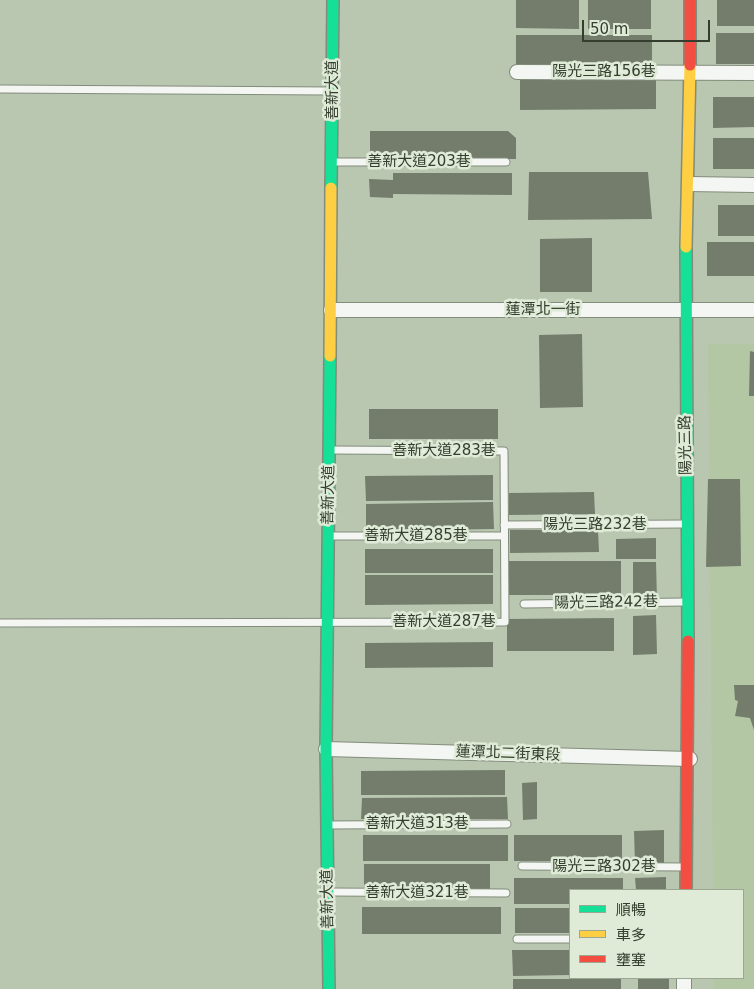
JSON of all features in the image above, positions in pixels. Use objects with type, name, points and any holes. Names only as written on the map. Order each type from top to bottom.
[{"type":"street","name":"善新大道","points":[[329,989],[326,749],[333,0]]},
{"type":"street","name":"陽光三路","points":[[686,889],[690,759],[685,310],[692,73],[690,0]]},
{"type":"street","name":"陽光三路156巷","points":[[517,72],[754,74]]},
{"type":"street","points":[[689,184],[754,185]]},
{"type":"street","name":"蓮潭北一街","points":[[331,310],[754,310]]},
{"type":"street","name":"蓮潭北二街東段","points":[[326,749],[690,759]]},
{"type":"lane","points":[[0,90],[333,92]]},
{"type":"lane","name":"善新大道203巷","points":[[332,162],[506,162]]},
{"type":"lane","name":"善新大道283巷","points":[[330,450],[504,451],[504,536]]},
{"type":"lane","name":"陽光三路232巷","points":[[504,525],[687,524]]},
{"type":"lane","name":"善新大道285巷","points":[[329,536],[504,536]]},
{"type":"lane","name":"善新大道287巷","points":[[328,622],[505,622],[504,536]]},
{"type":"lane","name":"陽光三路242巷","points":[[524,604],[688,602]]},
{"type":"lane","points":[[0,623],[328,622]]},
{"type":"lane","name":"善新大道313巷","points":[[327,825],[507,824]]},
{"type":"lane","name":"陽光三路302巷","points":[[522,866],[687,867]]},
{"type":"lane","name":"善新大道321巷","points":[[328,892],[506,893]]},
{"type":"lane","points":[[517,939],[569,939]]},
{"type":"shaded area","points":[[708,344],[754,344],[754,989],[714,989],[714,979],[744,979],[744,889],[713,889]]},
{"type":"building","points":[[516,0],[579,0],[579,29],[516,28]]},
{"type":"building","points":[[588,0],[651,0],[651,29],[588,29]]},
{"type":"building","points":[[717,0],[754,0],[754,26],[717,26]]},
{"type":"building","points":[[716,33],[754,33],[754,64],[716,64]]},
{"type":"building","points":[[516,35],[652,35],[652,65],[516,65]]},
{"type":"building","points":[[656,79],[656,109],[520,110],[520,80]]},
{"type":"building","points":[[713,97],[754,97],[754,127],[713,128]]},
{"type":"building","points":[[370,131],[508,131],[516,138],[516,159],[370,159]]},
{"type":"building","points":[[713,138],[754,138],[754,169],[713,169]]},
{"type":"building","points":[[529,172],[648,172],[652,219],[528,220]]},
{"type":"building","points":[[393,173],[512,173],[512,195],[393,194],[393,198],[370,197],[369,179],[393,180]]},
{"type":"building","points":[[718,205],[754,205],[754,236],[718,236]]},
{"type":"building","points":[[592,238],[592,292],[540,292],[540,239]]},
{"type":"building","points":[[707,242],[754,242],[754,276],[707,276]]},
{"type":"building","points":[[582,334],[583,407],[540,408],[539,335]]},
{"type":"building","points":[[750,351],[754,352],[754,396],[749,396]]},
{"type":"building","points":[[369,409],[498,409],[498,439],[369,439]]},
{"type":"building","points":[[493,475],[493,500],[366,501],[365,476]]},
{"type":"building","points":[[708,479],[740,479],[741,566],[706,567]]},
{"type":"building","points":[[594,492],[595,514],[509,515],[509,493]]},
{"type":"building","points":[[493,502],[494,529],[366,531],[366,504]]},
{"type":"building","points":[[510,530],[598,530],[599,552],[510,553]]},
{"type":"building","points":[[656,538],[656,559],[616,559],[616,539]]},
{"type":"building","points":[[365,549],[493,549],[493,573],[365,573]]},
{"type":"building","points":[[507,561],[621,561],[621,595],[507,595]]},
{"type":"building","points":[[633,562],[656,562],[657,601],[633,601]]},
{"type":"building","points":[[365,575],[493,575],[493,604],[365,605]]},
{"type":"building","points":[[656,615],[657,654],[633,655],[633,616]]},
{"type":"building","points":[[614,618],[614,651],[507,651],[507,619]]},
{"type":"building","points":[[493,642],[493,667],[365,668],[365,643]]},
{"type":"building","points":[[734,685],[754,685],[754,730],[750,718],[735,716],[738,701],[735,700]]},
{"type":"building","points":[[505,770],[505,795],[361,795],[361,771]]},
{"type":"building","points":[[537,782],[537,819],[523,820],[522,783]]},
{"type":"building","points":[[507,797],[508,819],[361,819],[362,798]]},
{"type":"building","points":[[664,830],[664,864],[635,865],[634,831]]},
{"type":"building","points":[[363,835],[508,835],[508,861],[363,861]]},
{"type":"building","points":[[514,835],[622,835],[622,861],[514,861]]},
{"type":"building","points":[[364,864],[490,864],[490,890],[364,890]]},
{"type":"building","points":[[666,877],[666,889],[636,889],[635,878]]},
{"type":"building","points":[[514,878],[623,878],[623,889],[569,889],[569,904],[514,904]]},
{"type":"building","points":[[362,907],[501,907],[501,934],[362,934]]},
{"type":"building","points":[[515,908],[569,908],[569,933],[515,933]]},
{"type":"building","points":[[512,950],[569,950],[569,975],[513,976]]},
{"type":"building","points":[[513,979],[621,979],[621,989],[513,989]]},
{"type":"building","points":[[638,979],[669,979],[669,989],[638,989]]},
{"type":"traffic: fast","points":[[331,188],[333,0]]},
{"type":"traffic: fast","points":[[686,247],[688,641]]},
{"type":"traffic: fast","points":[[329,989],[326,749],[330,356]]},
{"type":"traffic: slow","points":[[686,247],[690,65]]},
{"type":"traffic: slow","points":[[330,356],[331,188]]},
{"type":"traffic: jam","points":[[690,0],[690,65]]},
{"type":"traffic: jam","points":[[686,889],[688,641]]}]
